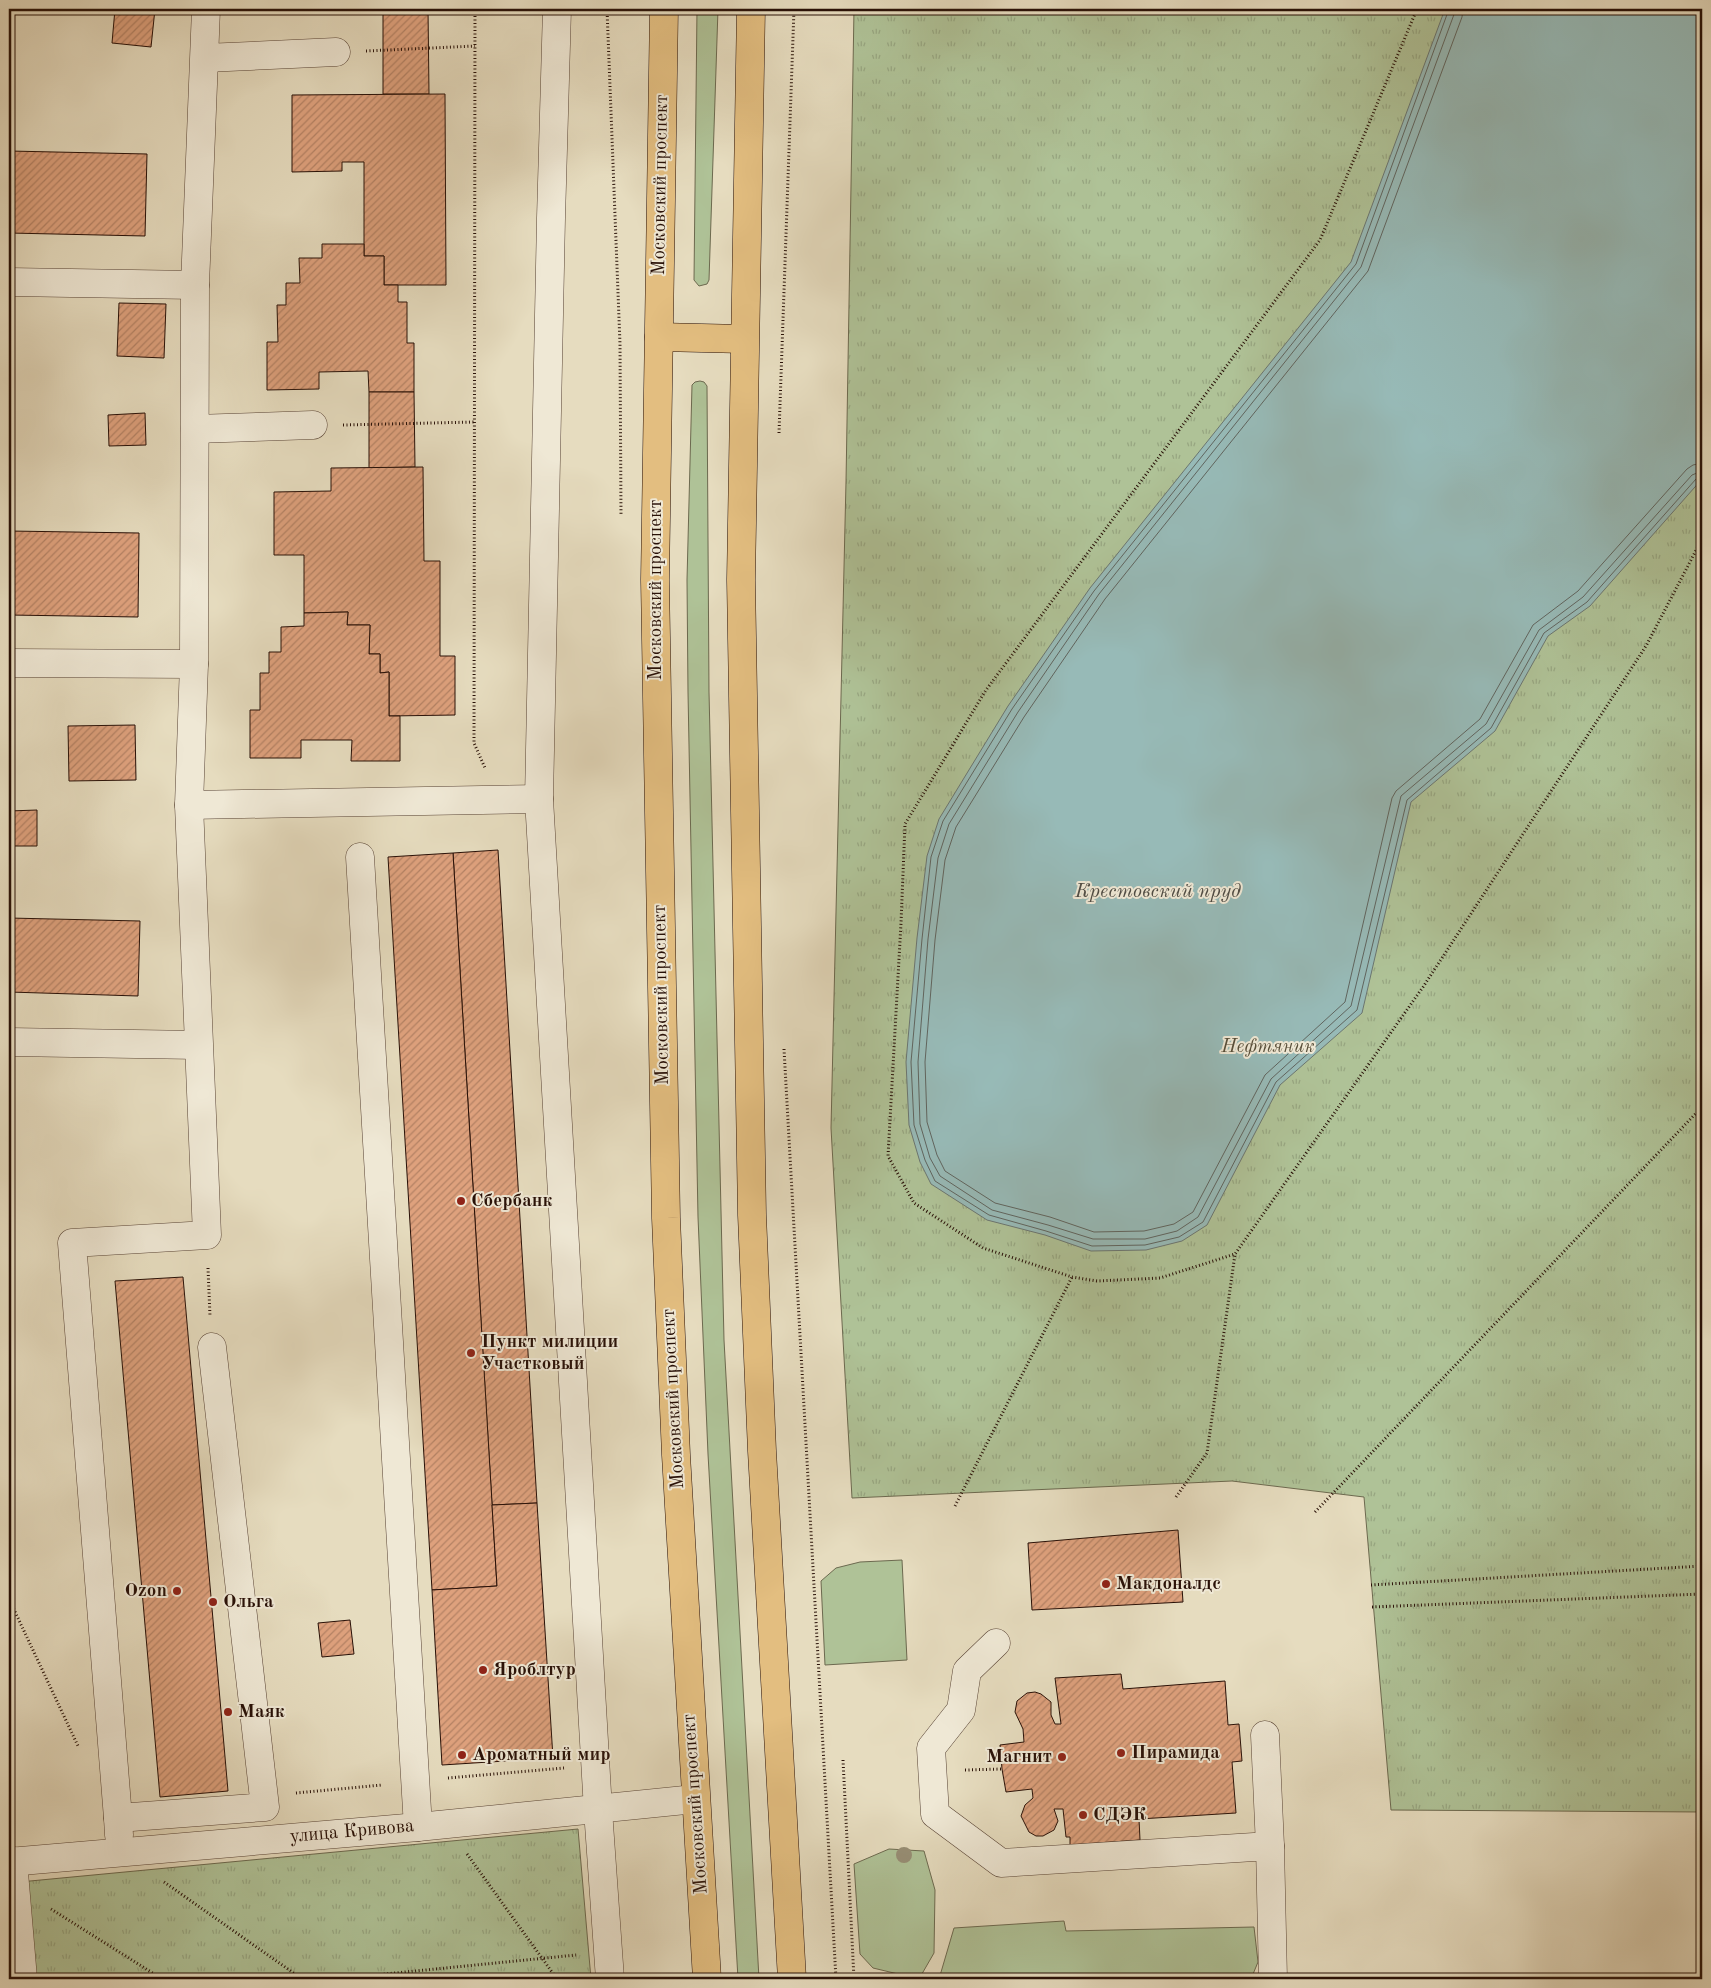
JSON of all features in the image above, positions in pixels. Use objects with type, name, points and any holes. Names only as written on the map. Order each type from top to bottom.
[{"type":"main road","name":"Московский проспект","points":[[664,9],[655,589],[666,1198],[676,1455],[707,1979]]},
{"type":"main road","points":[[751,9],[744,339],[741,682],[752,1215],[762,1451],[792,1979]]},
{"type":"main road","points":[[659,338],[744,339]]},
{"type":"street","points":[[120,1852],[72,1243],[207,1236],[189,805],[194,664],[194,285],[206,9]]},
{"type":"street","points":[[557,9],[550,228],[539,799],[598,1810],[610,1979]]},
{"type":"street","points":[[205,58],[336,52]]},
{"type":"street","points":[[9,282],[194,285]]},
{"type":"street","points":[[194,429],[313,425]]},
{"type":"street","points":[[9,663],[194,664]]},
{"type":"street","points":[[189,805],[539,799]]},
{"type":"street","points":[[360,857],[418,1826]]},
{"type":"street","points":[[9,1042],[198,1045]]},
{"type":"street","points":[[118,1818],[265,1807],[212,1347]]},
{"type":"street","points":[[996,1643],[967,1671],[961,1710],[931,1748],[935,1814],[1001,1863],[1270,1846]]},
{"type":"street","points":[[1265,1735],[1273,1979]]},
{"type":"street","name":"улица Кривова","points":[[12,1870],[120,1852],[598,1810],[696,1799]]},
{"type":"street","points":[[12,1870],[23,1979]]},
{"type":"path","points":[[475,9],[474,744],[498,800]]},
{"type":"path","points":[[779,438],[794,9]]},
{"type":"path","points":[[1235,1254],[1160,1278],[1097,1281],[1072,1277],[983,1248],[914,1202],[888,1156],[905,824],[986,690],[1320,240],[1417,9]]},
{"type":"path","points":[[383,50],[475,46]]},
{"type":"path","points":[[369,424],[475,422]]},
{"type":"path","points":[[1176,1497],[1207,1453],[1235,1254],[1423,987],[1625,679],[1646,646],[1702,539]]},
{"type":"path","points":[[784,1046],[836,1979]]},
{"type":"path","points":[[1315,1512],[1702,1107]]},
{"type":"path","points":[[207,1236],[212,1347]]},
{"type":"path","points":[[955,1506],[1072,1277]]},
{"type":"path","points":[[1371,1585],[1702,1566]]},
{"type":"path","points":[[1372,1607],[1702,1594]]},
{"type":"path","points":[[9,1599],[81,1752]]},
{"type":"path","points":[[843,1760],[854,1979]]},
{"type":"path","points":[[290,1794],[453,1777],[567,1768]]},
{"type":"path","points":[[960,1770],[1002,1769]]},
{"type":"path","points":[[445,1824],[557,1979]]},
{"type":"path","points":[[120,1852],[302,1979]]},
{"type":"path","points":[[12,1870],[162,1979]]},
{"type":"path","points":[[336,1979],[608,1952]]},
{"type":"green space","points":[[697,9],[718,9],[709,280],[707,284],[699,286],[694,280]]},
{"type":"green space","name":"Нефтяник","points":[[854,9],[1702,9],[1702,1812],[1391,1810],[1364,1497],[1232,1481],[852,1498],[831,1128],[846,482]]},
{"type":"green space","points":[[700,381],[704,382],[707,386],[709,692],[724,1340],[759,1979],[738,1979],[708,1454],[698,1217],[687,580],[692,385]]},
{"type":"green space","points":[[902,1560],[907,1660],[825,1665],[821,1581],[836,1568],[860,1562]]},
{"type":"green space","points":[[578,1829],[591,1979],[9,1979],[9,1883]]},
{"type":"green space","points":[[889,1849],[924,1851],[935,1890],[934,1953],[919,1979],[873,1968],[860,1954],[854,1864]]},
{"type":"green space","points":[[1064,1921],[1066,1931],[1254,1927],[1258,1962],[1251,1979],[939,1979],[954,1928]]},
{"type":"water","name":"Крестовский пруд","points":[[1445,9],[1702,9],[1702,479],[1590,606],[1548,636],[1495,731],[1411,802],[1362,1013],[1280,1085],[1207,1225],[1182,1241],[1146,1250],[1091,1251],[1045,1235],[987,1220],[931,1184],[920,1162],[909,1125],[906,1062],[917,938],[927,856],[939,819],[1008,706],[1090,588],[1351,262]]},
{"type":"building","points":[[115,9],[155,9],[151,47],[112,43]]},
{"type":"building","points":[[383,9],[428,9],[429,94],[383,94]]},
{"type":"building","points":[[445,94],[446,285],[384,285],[384,256],[364,256],[364,162],[342,162],[342,171],[292,172],[292,95]]},
{"type":"building","points":[[9,151],[147,154],[145,236],[9,233]]},
{"type":"building","points":[[322,244],[364,244],[364,256],[384,256],[384,285],[398,285],[398,302],[407,302],[407,343],[414,343],[414,392],[369,392],[368,371],[319,372],[319,389],[267,390],[267,342],[278,342],[277,305],[286,305],[286,283],[300,283],[299,258],[322,258]]},
{"type":"building","points":[[119,303],[166,304],[164,358],[117,356]]},
{"type":"building","points":[[369,392],[414,392],[415,467],[369,468]]},
{"type":"building","points":[[145,413],[146,445],[109,446],[108,415]]},
{"type":"building","points":[[423,467],[424,561],[440,561],[440,656],[455,656],[455,715],[389,716],[389,672],[380,673],[380,654],[369,654],[370,625],[347,625],[348,612],[304,613],[304,555],[274,555],[274,492],[331,491],[331,468]]},
{"type":"building","points":[[9,531],[139,533],[138,617],[9,615]]},
{"type":"building","points":[[348,612],[347,625],[370,625],[369,654],[380,654],[380,673],[389,672],[389,716],[400,716],[400,761],[351,761],[352,740],[301,740],[301,758],[250,758],[250,710],[260,710],[260,673],[269,673],[269,652],[281,652],[281,627],[304,626],[304,613]]},
{"type":"building","points":[[135,725],[136,780],[69,781],[68,726]]},
{"type":"building","points":[[37,810],[37,846],[9,846],[9,811]]},
{"type":"building","points":[[498,850],[537,1503],[492,1505],[453,853]]},
{"type":"building","points":[[453,853],[497,1586],[432,1590],[388,857]]},
{"type":"building","points":[[9,918],[140,921],[138,996],[9,992]]},
{"type":"building","points":[[183,1277],[228,1791],[160,1797],[115,1281]]},
{"type":"building","points":[[537,1503],[553,1758],[442,1765],[432,1590],[497,1586],[492,1505]]},
{"type":"building","name":"Макдоналдс","points":[[1178,1530],[1183,1602],[1032,1610],[1028,1543]]},
{"type":"building","points":[[350,1620],[354,1654],[322,1657],[318,1623]]},
{"type":"building","name":"Пирамида","points":[[1121,1674],[1123,1689],[1225,1681],[1228,1725],[1239,1724],[1242,1761],[1232,1762],[1236,1813],[1139,1819],[1140,1840],[1070,1845],[1070,1837],[1066,1837],[1063,1809],[1054,1809],[1058,1821],[1054,1830],[1043,1836],[1036,1836],[1029,1832],[1021,1816],[1025,1805],[1033,1798],[1032,1789],[1006,1792],[1002,1769],[1000,1745],[1024,1742],[1023,1729],[1015,1712],[1017,1701],[1027,1693],[1035,1692],[1041,1694],[1051,1702],[1051,1715],[1055,1724],[1061,1724],[1055,1678]]},
{"type":"place","name":"Сбербанк","points":[[461,1201]]},
{"type":"place","name":"Пункт милиции Участковый","points":[[471,1353]]},
{"type":"place","name":"Макдоналдс","points":[[1106,1584]]},
{"type":"place","name":"Ozon","points":[[177,1591]]},
{"type":"place","name":"Ольга","points":[[213,1602]]},
{"type":"place","name":"Яроблтур","points":[[483,1670]]},
{"type":"place","name":"Маяк","points":[[228,1712]]},
{"type":"place","name":"Пирамида","points":[[1121,1753]]},
{"type":"place","name":"Ароматный мир","points":[[462,1755]]},
{"type":"place","name":"Магнит","points":[[1062,1757]]},
{"type":"place","name":"СДЭК","points":[[1083,1815]]}]
